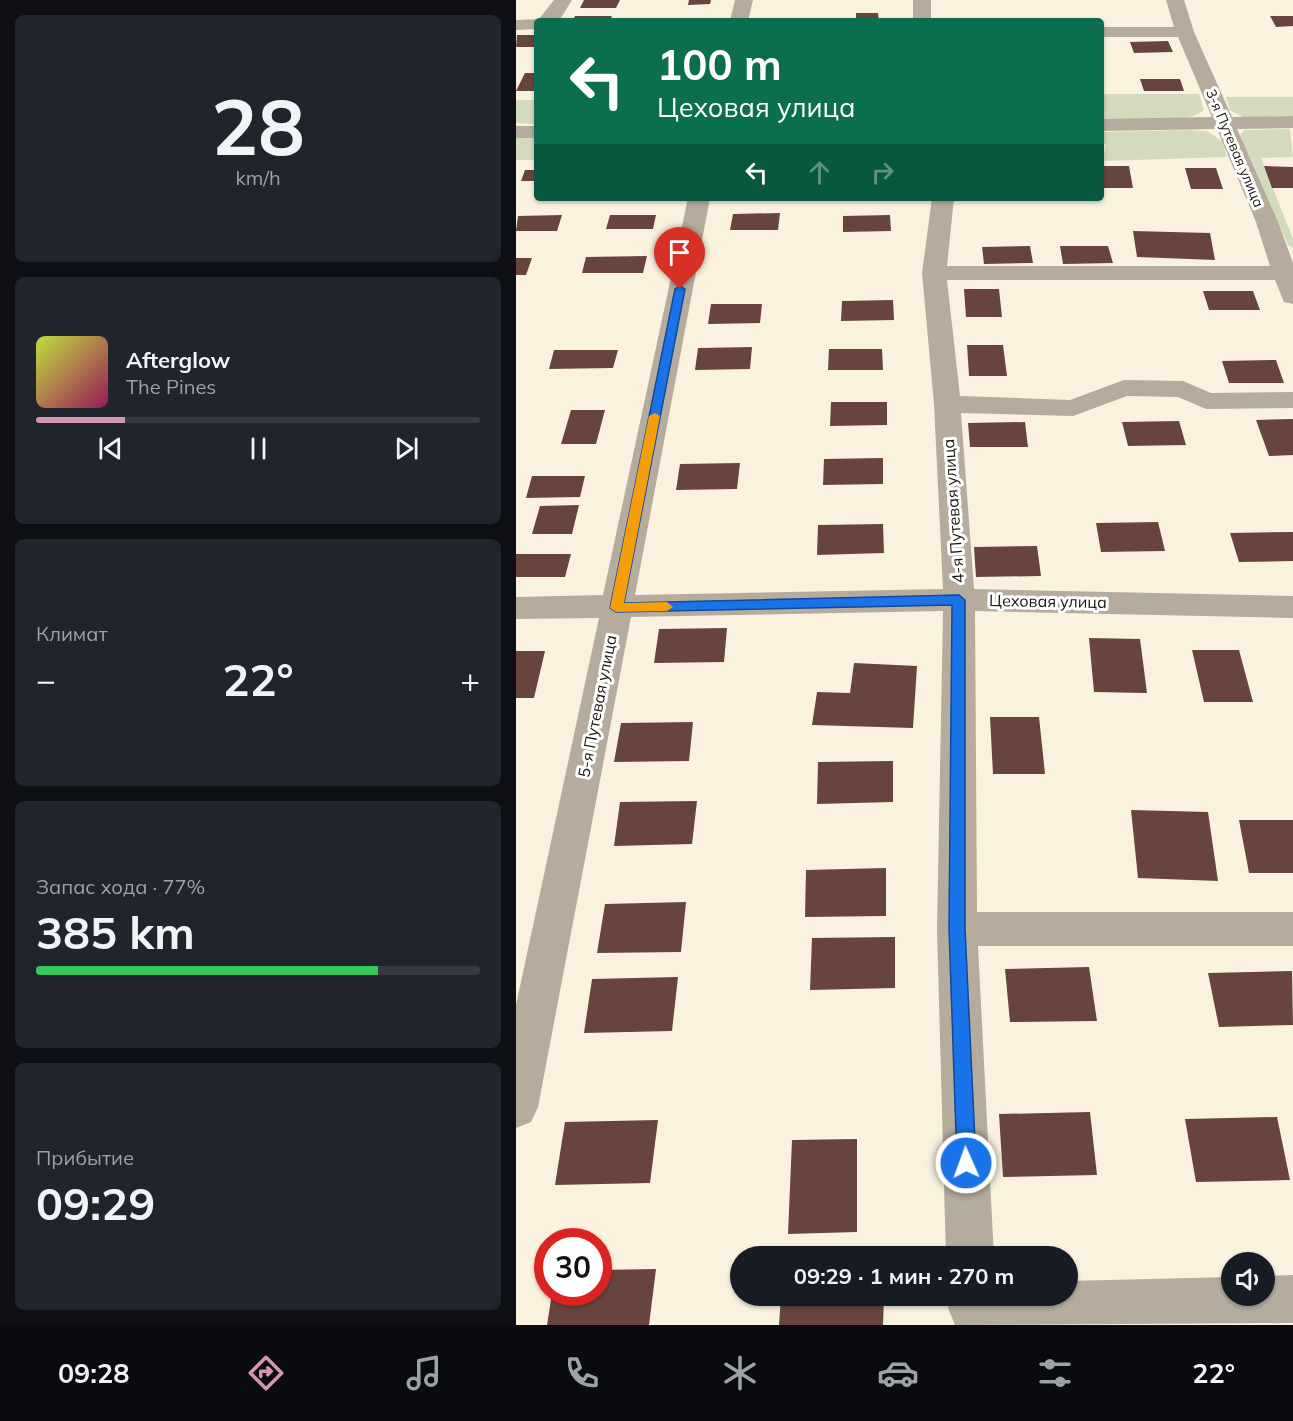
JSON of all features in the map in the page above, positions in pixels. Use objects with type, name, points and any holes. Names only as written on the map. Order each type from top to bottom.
[{"type":"street","points":[[552,18],[563,0]]},
{"type":"street","points":[[739,18],[744,0]]},
{"type":"street","points":[[922,0],[922,18]]},
{"type":"street","name":"3-я Путевая улица","points":[[1174,0],[1293,297]]},
{"type":"street","points":[[516,25],[534,24]]},
{"type":"street","points":[[1104,32],[1185,32]]},
{"type":"street","points":[[1104,125],[1293,122]]},
{"type":"street","points":[[516,132],[534,132]]},
{"type":"street","name":"5-я Путевая улица","points":[[516,1107],[698,201]]},
{"type":"street","name":"4-я Путевая улица","points":[[943,201],[934,273],[947,404],[959,600],[957,928],[970,1246]]},
{"type":"street","points":[[934,273],[1285,273]]},
{"type":"street","points":[[947,404],[1073,408],[1124,388],[1183,390],[1206,401],[1293,400]]},
{"type":"street","name":"Цеховая улица","points":[[516,608],[616,608],[959,600],[1293,607]]},
{"type":"street","points":[[957,928],[1293,929]]},
{"type":"street","points":[[973,1310],[1293,1299]]},
{"type":"green space","points":[[1104,94],[1199,94],[1204,110],[1184,118],[1140,121],[1104,120]]},
{"type":"green space","points":[[1226,97],[1293,97],[1293,116],[1243,117],[1230,110]]},
{"type":"green space","points":[[516,100],[534,100],[534,124],[516,123]]},
{"type":"green space","points":[[1290,129],[1293,157],[1261,158],[1293,239],[1293,248],[1288,245],[1239,137],[1244,130]]},
{"type":"green space","points":[[1207,131],[1223,142],[1227,157],[1104,161],[1106,144],[1104,144],[1104,132]]},
{"type":"green space","points":[[516,136],[534,136],[534,160],[516,160]]},
{"type":"building","points":[[584,0],[620,0],[616,8],[580,8]]},
{"type":"building","points":[[689,0],[711,0],[710,4],[688,5]]},
{"type":"building","points":[[856,13],[878,13],[879,18],[856,18]]},
{"type":"building","points":[[575,16],[612,16],[611,18],[574,18]]},
{"type":"building","points":[[1270,16],[1293,16],[1293,26],[1276,27]]},
{"type":"building","points":[[517,35],[534,35],[534,47],[516,47]]},
{"type":"building","points":[[1168,41],[1173,52],[1134,53],[1130,42]]},
{"type":"building","points":[[525,73],[534,73],[534,91],[516,91]]},
{"type":"building","points":[[1140,79],[1180,79],[1184,91],[1144,91]]},
{"type":"building","points":[[1104,166],[1129,166],[1133,188],[1104,188]]},
{"type":"building","points":[[1264,166],[1293,167],[1293,188],[1272,188]]},
{"type":"building","points":[[1185,168],[1216,168],[1223,189],[1191,189]]},
{"type":"building","points":[[525,170],[534,170],[534,181],[521,181]]},
{"type":"building","points":[[780,213],[778,230],[730,230],[733,214]]},
{"type":"building","points":[[562,215],[557,231],[516,231],[518,216]]},
{"type":"building","points":[[610,215],[656,215],[653,229],[606,229]]},
{"type":"building","points":[[890,215],[891,231],[843,232],[843,216]]},
{"type":"building","points":[[1133,231],[1210,233],[1215,260],[1137,257]]},
{"type":"building","points":[[1030,246],[1033,263],[984,264],[982,247]]},
{"type":"building","points":[[1060,246],[1108,246],[1113,263],[1063,264]]},
{"type":"building","points":[[647,256],[643,273],[582,273],[586,257]]},
{"type":"building","points":[[516,258],[532,258],[526,275],[516,275]]},
{"type":"building","points":[[964,289],[999,289],[1002,317],[966,317]]},
{"type":"building","points":[[1203,291],[1253,291],[1260,310],[1209,310]]},
{"type":"building","points":[[893,300],[894,320],[841,321],[842,301]]},
{"type":"building","points":[[711,304],[762,304],[760,323],[708,324]]},
{"type":"building","points":[[967,345],[1003,345],[1007,376],[969,376]]},
{"type":"building","points":[[752,347],[750,369],[695,370],[698,348]]},
{"type":"building","points":[[829,349],[882,349],[883,370],[828,370]]},
{"type":"building","points":[[554,350],[618,350],[613,368],[549,369]]},
{"type":"building","points":[[1276,360],[1284,383],[1229,383],[1222,361]]},
{"type":"building","points":[[831,402],[887,402],[887,425],[830,426]]},
{"type":"building","points":[[571,410],[605,410],[596,444],[561,444]]},
{"type":"building","points":[[1293,419],[1293,455],[1269,456],[1256,420]]},
{"type":"building","points":[[1179,421],[1186,445],[1128,446],[1122,422]]},
{"type":"building","points":[[1025,422],[1028,447],[970,447],[968,423]]},
{"type":"building","points":[[883,458],[883,484],[823,485],[824,459]]},
{"type":"building","points":[[740,463],[737,489],[676,490],[680,464]]},
{"type":"building","points":[[532,476],[585,476],[580,497],[526,498]]},
{"type":"building","points":[[579,505],[572,534],[532,534],[540,506]]},
{"type":"building","points":[[1158,522],[1165,551],[1101,552],[1096,523]]},
{"type":"building","points":[[883,524],[884,553],[817,555],[818,525]]},
{"type":"building","points":[[1293,532],[1293,561],[1239,562],[1230,533]]},
{"type":"building","points":[[1037,546],[1041,576],[976,577],[974,547]]},
{"type":"building","points":[[516,554],[571,554],[565,577],[516,577]]},
{"type":"building","points":[[727,628],[724,662],[654,663],[659,629]]},
{"type":"building","points":[[1089,638],[1140,639],[1147,693],[1094,692]]},
{"type":"building","points":[[1192,650],[1239,650],[1253,702],[1204,702]]},
{"type":"building","points":[[516,651],[545,651],[534,698],[516,698]]},
{"type":"building","points":[[854,663],[917,666],[913,728],[812,725],[817,692],[850,693]]},
{"type":"building","points":[[990,717],[1039,717],[1045,774],[993,774]]},
{"type":"building","points":[[693,722],[689,761],[614,762],[621,723]]},
{"type":"building","points":[[893,761],[893,802],[817,804],[818,762]]},
{"type":"building","points":[[697,801],[692,844],[614,846],[620,802]]},
{"type":"building","points":[[1131,810],[1208,812],[1218,881],[1138,878]]},
{"type":"building","points":[[1239,820],[1293,820],[1293,873],[1249,873]]},
{"type":"building","points":[[886,868],[886,916],[805,917],[806,870]]},
{"type":"building","points":[[686,902],[681,952],[597,953],[605,904]]},
{"type":"building","points":[[895,937],[895,988],[810,990],[812,938]]},
{"type":"building","points":[[1089,967],[1097,1021],[1010,1022],[1005,969]]},
{"type":"building","points":[[1292,971],[1293,1025],[1219,1027],[1208,973]]},
{"type":"building","points":[[678,977],[672,1031],[584,1033],[592,979]]},
{"type":"building","points":[[1090,1112],[1097,1175],[1003,1177],[999,1114]]},
{"type":"building","points":[[1277,1117],[1290,1180],[1196,1182],[1185,1119]]},
{"type":"building","points":[[658,1120],[650,1183],[555,1185],[565,1122]]},
{"type":"building","points":[[857,1139],[857,1232],[788,1234],[792,1140]]},
{"type":"building","points":[[656,1269],[649,1325],[547,1325],[550,1306],[612,1306],[612,1270]]},
{"type":"building","points":[[780,1306],[884,1306],[883,1325],[779,1325]]},
{"type":"slow traffic","points":[[655,416],[616,608],[667,607]]},
{"type":"route","points":[[680,289],[616,608],[959,600],[957,928],[966,1163]]}]
